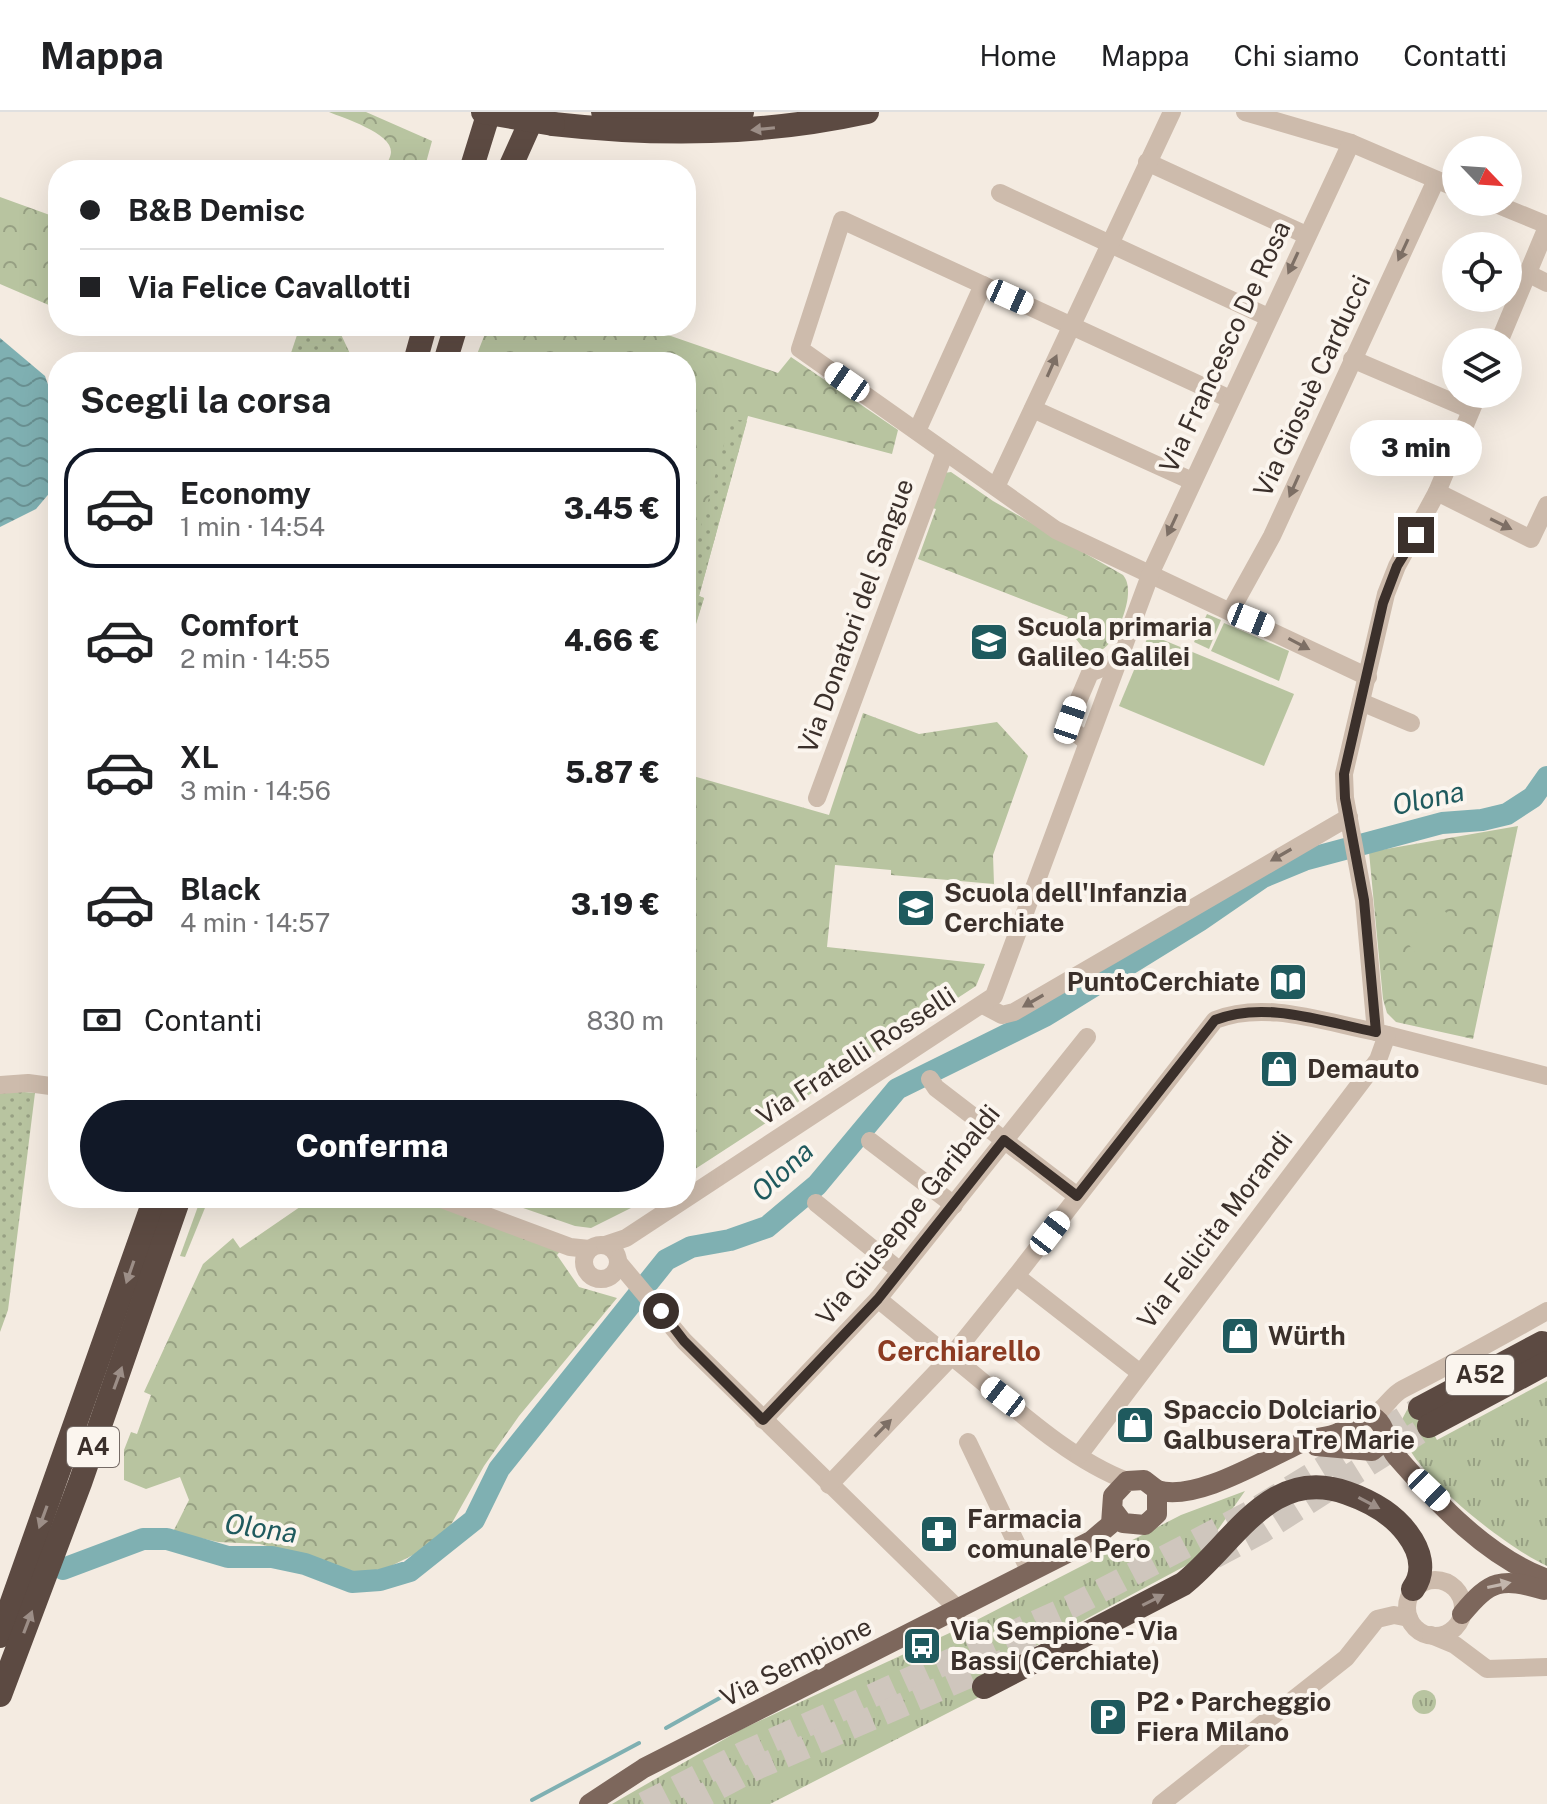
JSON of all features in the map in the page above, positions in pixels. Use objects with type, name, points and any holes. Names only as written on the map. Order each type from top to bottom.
[{"type":"highway","points":[[465,160],[475,112]]},
{"type":"highway","points":[[483,112],[544,118],[633,133],[714,133],[794,126],[867,112]]},
{"type":"highway","points":[[474,160],[489,112]]},
{"type":"highway","points":[[505,160],[518,112]]},
{"type":"highway","points":[[603,112],[661,115],[742,112]]},
{"type":"highway","points":[[516,160],[544,118]]},
{"type":"highway","name":"A4","points":[[0,1636],[151,1208]]},
{"type":"highway","name":"A4","points":[[0,1695],[85,1469],[176,1208]]},
{"type":"highway","name":"A52","points":[[1424,1417],[1544,1353]]},
{"type":"highway","points":[[984,1687],[1183,1584],[1258,1509],[1275,1497],[1297,1489],[1326,1487],[1342,1491],[1368,1501],[1398,1522],[1413,1542],[1420,1561],[1420,1578],[1413,1589]]},
{"type":"main road","points":[[1363,1451],[1348,1438],[1372,1424]]},
{"type":"main road","points":[[1363,1451],[1381,1444],[1372,1424]]},
{"type":"main road","points":[[1372,1424],[1302,1442],[1272,1460],[1177,1494],[1157,1490],[1144,1480],[1119,1495],[1130,1526],[1145,1525],[1157,1514],[1274,1469],[1314,1447],[1333,1445],[1386,1459],[1429,1490]]},
{"type":"main road","points":[[1372,1424],[1392,1451],[1429,1490],[1498,1554],[1547,1579]]},
{"type":"main road","points":[[1157,1490],[1157,1514]]},
{"type":"main road","name":"Via Sempione","points":[[589,1804],[644,1768],[959,1610],[1107,1529],[1119,1495]]},
{"type":"main road","name":"Via Sempione","points":[[1030,1572],[1050,1573],[1071,1565],[1113,1541],[1130,1526]]},
{"type":"main road","points":[[1462,1614],[1482,1591],[1495,1583],[1521,1583],[1547,1592]]},
{"type":"street","points":[[996,487],[1172,112]]},
{"type":"street","points":[[1245,112],[1351,143],[1442,182]]},
{"type":"street","name":"Via Francesco De Rosa","points":[[983,1005],[997,989],[1087,742],[1070,728],[1078,699],[1090,673],[1116,662],[1192,481],[1351,143]]},
{"type":"street","points":[[1147,162],[1306,235]]},
{"type":"street","name":"Via Giosuè Carducci","points":[[1230,612],[1272,536],[1436,180]]},
{"type":"street","points":[[1000,193],[1268,317]]},
{"type":"street","points":[[1505,328],[1547,226],[1522,215]]},
{"type":"street","points":[[1230,399],[842,220],[800,349],[1056,530],[1368,677]]},
{"type":"street","points":[[1527,273],[1547,283]]},
{"type":"street","points":[[917,431],[983,285]]},
{"type":"street","points":[[1352,359],[1442,390]]},
{"type":"street","points":[[1381,1033],[1360,869],[1344,774],[1383,603],[1397,566],[1437,492],[1472,408]]},
{"type":"street","points":[[1033,409],[1192,481]]},
{"type":"street","name":"Via Donatori del Sangue","points":[[817,798],[945,452]]},
{"type":"street","points":[[1437,492],[1531,539],[1547,505]]},
{"type":"street","points":[[1361,702],[1411,723]]},
{"type":"street","name":"Via Fratelli Rosselli","points":[[696,1192],[983,1005],[1002,1015],[1014,1012],[1349,817]]},
{"type":"street","points":[[829,1485],[951,1357],[1215,1020],[1238,1011],[1262,1011],[1381,1033],[1547,1076]]},
{"type":"street","name":"Via Felicita Morandi","points":[[1079,1455],[1378,1060],[1381,1033]]},
{"type":"street","name":"Via Giuseppe Garibaldi","points":[[763,1420],[878,1299],[1087,1037]]},
{"type":"street","points":[[930,1079],[936,1088],[1004,1140],[1072,1204]]},
{"type":"street","points":[[0,1085],[48,1086]]},
{"type":"street","points":[[870,1141],[954,1205]]},
{"type":"street","points":[[816,1203],[900,1271]]},
{"type":"street","points":[[466,1208],[599,1257],[633,1283],[684,1341],[959,1610]]},
{"type":"street","name":"Via Fratelli Rosselli","points":[[599,1257],[672,1208]]},
{"type":"street","points":[[1016,1276],[1139,1372]]},
{"type":"street","points":[[878,1299],[1096,1467],[1119,1495]]},
{"type":"street","points":[[1372,1424],[1427,1379],[1547,1311]]},
{"type":"street","points":[[968,1442],[1030,1572]]},
{"type":"street","points":[[1360,1641],[1375,1610],[1432,1580],[1450,1584],[1461,1597],[1463,1633],[1471,1650],[1484,1661],[1509,1668]]},
{"type":"street","points":[[1413,1589],[1407,1603],[1409,1618],[1417,1630],[1455,1645],[1482,1668],[1547,1667]]},
{"type":"street","points":[[1431,1635],[1451,1630],[1462,1614]]},
{"type":"street","points":[[1161,1804],[1346,1658],[1377,1619],[1394,1615],[1409,1618]]},
{"type":"green space","points":[[329,112],[366,112],[432,141],[427,160],[389,160],[389,145],[366,127]]},
{"type":"green space","points":[[0,197],[48,214],[48,305],[0,284]]},
{"type":"green space","points":[[297,336],[342,336],[349,352],[291,352]]},
{"type":"green space","points":[[484,336],[671,336],[778,373],[791,357],[898,430],[892,454],[748,416],[699,596],[704,598],[696,623],[696,352],[478,352]]},
{"type":"green space","points":[[731,419],[747,421],[699,596],[704,598],[696,624],[696,544]]},
{"type":"green space","points":[[951,472],[993,501],[1123,575],[1128,590],[1126,608],[1107,646],[1091,658],[1065,625],[1068,617],[918,559],[936,509],[929,507],[944,473]]},
{"type":"green space","points":[[1207,614],[1221,620],[1209,649],[1194,642]]},
{"type":"green space","points":[[1224,623],[1289,651],[1279,681],[1211,651]]},
{"type":"green space","points":[[1149,634],[1294,694],[1264,766],[1119,706]]},
{"type":"green space","points":[[863,713],[919,734],[997,722],[1028,756],[993,855],[994,884],[891,875],[891,870],[835,865],[827,947],[985,964],[976,986],[696,1168],[696,777],[829,815]]},
{"type":"green space","points":[[1518,826],[1473,1039],[1396,1022],[1387,1013],[1383,999],[1369,852]]},
{"type":"green space","points":[[1444,910],[1463,933],[1424,964],[1406,941]]},
{"type":"green space","points":[[0,1093],[35,1093],[8,1310],[0,1332]]},
{"type":"green space","points":[[197,1208],[205,1208],[185,1257],[180,1256]]},
{"type":"green space","points":[[298,1208],[443,1208],[562,1249],[557,1255],[579,1287],[617,1298],[519,1416],[484,1466],[448,1530],[415,1554],[387,1568],[360,1573],[260,1544],[218,1542],[173,1532],[189,1500],[180,1477],[146,1489],[124,1480],[124,1450],[131,1432],[137,1434],[151,1395],[144,1392],[203,1264],[233,1238],[240,1248]]},
{"type":"green space","points":[[523,1208],[631,1208],[591,1228],[575,1226]]},
{"type":"green space","points":[[1547,1381],[1547,1566],[1507,1542],[1436,1483],[1405,1441],[1400,1423],[1414,1397],[1437,1440]]},
{"type":"green space","points":[[1245,1491],[1203,1551],[1187,1565],[976,1678],[983,1695],[770,1804],[612,1804],[742,1729],[969,1624],[1181,1515]]},
{"type":"green space","points":[[1424,1690],[1435,1697],[1436,1702],[1429,1713],[1424,1714],[1413,1707],[1412,1702],[1419,1691]]},
{"type":"water","points":[[0,338],[45,376],[48,385],[48,495],[36,509],[0,527]]},
{"type":"waterway","name":"Olona","points":[[63,1569],[143,1539],[167,1539],[228,1557],[272,1557],[305,1564],[352,1582],[380,1580],[410,1571],[474,1520],[499,1469],[666,1260],[691,1247],[730,1240],[767,1227],[817,1185],[897,1089],[1045,1016],[1199,921],[1263,877],[1304,860],[1442,823],[1482,820],[1507,814],[1533,797],[1547,777]]},
{"type":"waterway","points":[[666,1728],[752,1680]]},
{"type":"waterway","points":[[532,1800],[639,1743]]},
{"type":"tunnel","points":[[644,1804],[744,1753],[1070,1607],[1251,1512],[1420,1408]]},
{"type":"tunnel","points":[[1214,1557],[1261,1532],[1429,1426]]},
{"type":"tunnel","points":[[687,1804],[754,1769],[1053,1640]]},
{"type":"place","name":"Scuola primaria Galileo Galilei","points":[[989,642]]},
{"type":"place","name":"Scuola dell'Infanzia Cerchiate","points":[[916,908]]},
{"type":"place","name":"PuntoCerchiate","points":[[1288,982]]},
{"type":"place","name":"Demauto","points":[[1279,1069]]},
{"type":"place","name":"Würth","points":[[1240,1336]]},
{"type":"place","name":"Spaccio Dolciario Galbusera Tre Marie","points":[[1135,1425]]},
{"type":"place","name":"Farmacia comunale Pero","points":[[939,1534]]},
{"type":"place","name":"Via Sempione - Via Bassi (Cerchiate)","points":[[922,1646]]},
{"type":"place","name":"P2 • Parcheggio Fiera Milano","points":[[1108,1717]]},
{"type":"district","name":"Cerchiarello","points":[[959,1351]]},
{"type":"route","points":[[661,1311],[684,1341],[763,1420],[878,1299],[1004,1140],[1077,1196],[1215,1020],[1238,1011],[1262,1011],[1376,1032],[1364,900],[1355,838],[1345,798],[1344,774],[1383,603],[1397,566],[1416,535]]}]
